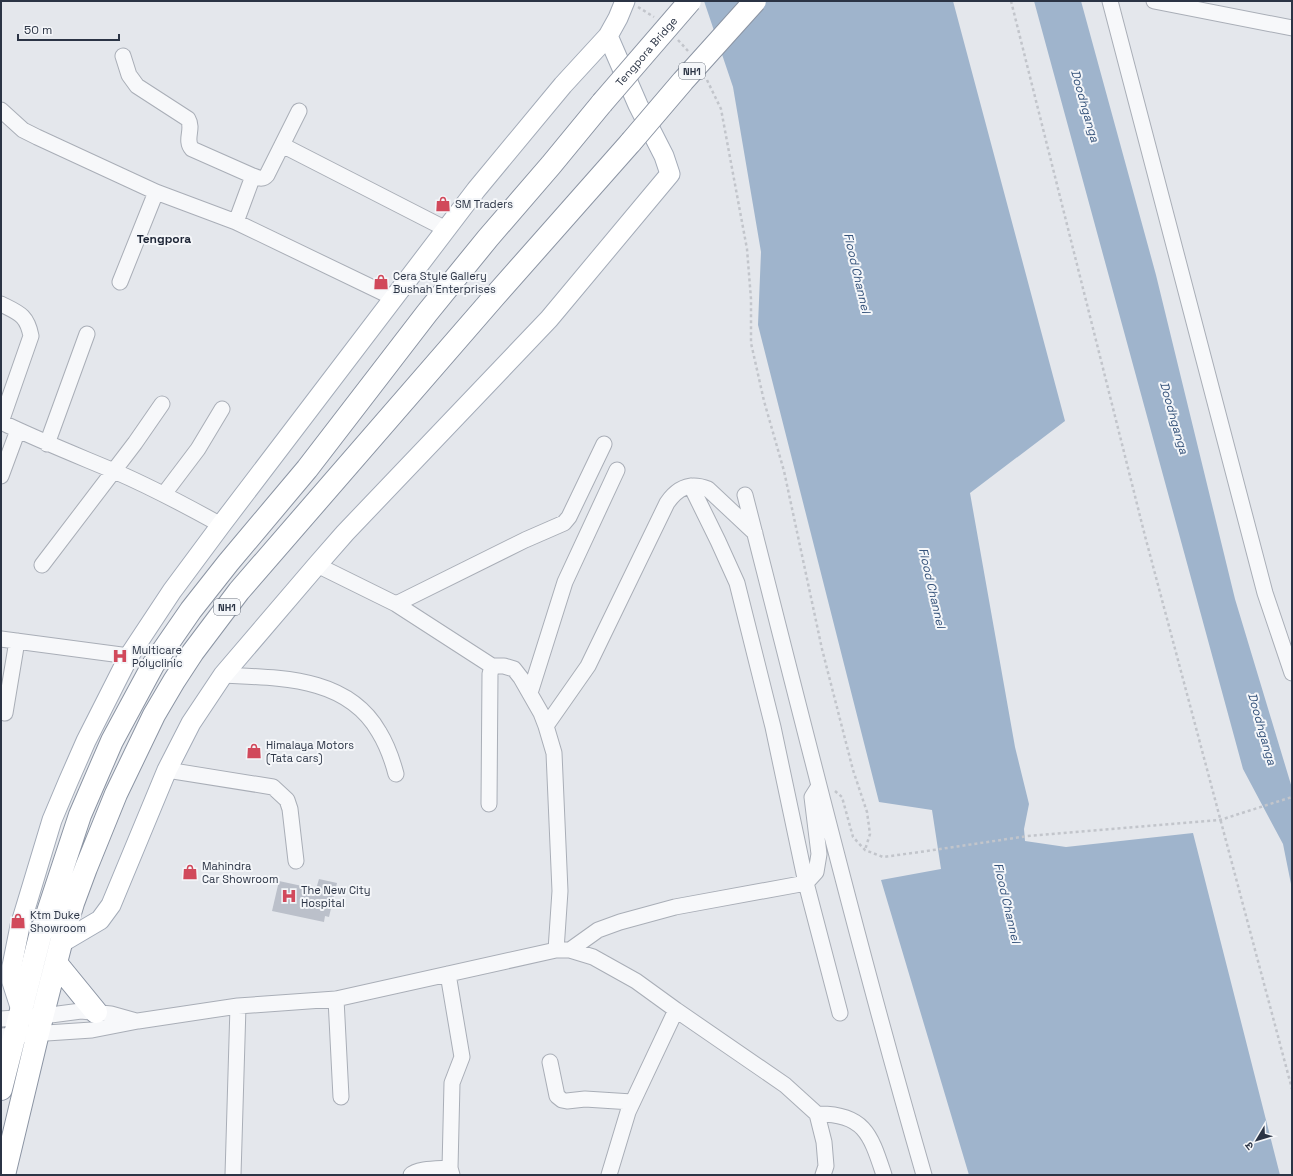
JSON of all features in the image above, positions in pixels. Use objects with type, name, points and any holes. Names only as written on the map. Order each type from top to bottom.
[{"type":"highway","name":"Tengpora Bridge","points":[[12,1024],[80,815],[112,741],[153,665],[191,610],[228,563],[307,469],[427,313],[488,238],[690,1]]},
{"type":"highway","name":"NH1","points":[[4,1175],[59,953],[86,868],[116,794],[154,714],[174,681],[193,652],[239,591],[494,297],[755,1]]},
{"type":"highway","points":[[59,953],[96,1012]]},
{"type":"highway","name":"NH1","points":[[1,1089],[12,1024]]},
{"type":"main road","points":[[12,1024],[12,966],[20,926],[48,835],[68,782],[100,712],[129,656],[172,592],[221,525],[476,190],[563,84],[608,36],[618,18],[624,1]]},
{"type":"main road","points":[[59,953],[100,920],[111,905],[167,770],[191,723],[223,675],[317,565],[549,319],[670,174],[664,156],[638,105],[608,36]]},
{"type":"street","points":[[1110,1],[1265,593],[1292,673]]},
{"type":"street","points":[[1154,1],[1292,28]]},
{"type":"street","points":[[123,56],[129,75],[137,86],[188,119],[190,123],[188,141],[192,150],[253,176],[265,178],[299,111]]},
{"type":"street","points":[[1,110],[23,130],[37,137],[156,192],[236,222],[394,298]]},
{"type":"street","points":[[282,145],[446,229]]},
{"type":"street","points":[[236,222],[253,176]]},
{"type":"street","points":[[120,282],[156,192]]},
{"type":"street","points":[[1,304],[19,313],[25,319],[29,326],[31,336],[1,422],[47,444],[114,471],[164,494],[221,525]]},
{"type":"street","points":[[47,444],[88,334]]},
{"type":"street","points":[[42,565],[136,443],[162,404]]},
{"type":"street","points":[[164,494],[198,449],[222,409]]},
{"type":"street","points":[[1,476],[18,430]]},
{"type":"street","points":[[396,604],[525,540],[564,523],[569,517],[604,444]]},
{"type":"street","points":[[530,694],[564,582],[617,470]]},
{"type":"street","points":[[546,726],[588,666],[667,503],[674,493],[691,486],[700,486],[708,489],[755,533]]},
{"type":"street","points":[[691,486],[737,583],[773,727],[806,883],[840,1013]]},
{"type":"street","points":[[745,495],[819,785],[897,1081],[924,1175]]},
{"type":"street","points":[[317,565],[396,604],[492,666],[504,666],[514,669],[521,678],[546,726],[554,753],[563,950]]},
{"type":"street","points":[[1,639],[129,656]]},
{"type":"street","points":[[5,713],[17,641]]},
{"type":"street","points":[[489,804],[490,674],[492,666]]},
{"type":"street","points":[[223,675],[296,680],[315,684],[344,696],[357,705],[368,716],[379,731],[390,753],[396,774]]},
{"type":"street","points":[[167,770],[273,787],[287,800],[290,809],[296,861]]},
{"type":"street","points":[[12,1024],[92,1030],[138,1021],[238,1006],[336,999],[563,950],[598,930],[620,922],[675,907],[806,883],[816,872],[819,854],[812,797],[819,785]]},
{"type":"street","points":[[563,950],[593,957],[636,981],[785,1085],[817,1114],[824,1142],[826,1166],[823,1175]]},
{"type":"street","points":[[412,1175],[413,1172],[423,1170],[451,1172],[452,1083],[462,1057],[448,974]]},
{"type":"street","points":[[336,999],[341,1097]]},
{"type":"street","points":[[233,1175],[238,1006]]},
{"type":"street","points":[[609,1175],[632,1102],[676,1010]]},
{"type":"street","points":[[40,1025],[81,1011],[111,1014],[138,1021]]},
{"type":"street","points":[[550,1062],[557,1096],[562,1100],[585,1099],[632,1102]]},
{"type":"street","points":[[817,1114],[832,1114],[850,1118],[864,1129],[873,1145],[884,1175]]},
{"type":"path","points":[[624,1],[635,5],[653,16],[658,21]]},
{"type":"path","points":[[1011,1],[1143,528],[1292,1089]]},
{"type":"path","points":[[675,37],[690,54]]},
{"type":"path","points":[[706,77],[721,109],[747,249],[751,299],[751,343],[757,374],[784,471],[822,648],[854,770],[867,812],[870,834],[865,850]]},
{"type":"path","points":[[819,785],[829,785],[842,797],[853,837],[865,850],[883,857],[1028,836],[1220,820],[1292,797]]},
{"type":"water","name":"Flood Channel","points":[[704,1],[953,1],[1065,421],[970,493],[1015,747],[1029,804],[1024,829],[1025,841],[1066,847],[1193,833],[1280,1175],[969,1175],[881,880],[941,869],[932,810],[879,802],[758,325],[761,252],[733,87]]},
{"type":"water","name":"Doodhganga","points":[[1034,1],[1081,1],[1156,275],[1235,599],[1292,788],[1292,889],[1283,844],[1243,769]]},
{"type":"building","points":[[319,879],[337,883],[329,917],[325,916],[324,922],[272,911],[279,881],[316,889]]},
{"type":"place","name":"SM Traders","points":[[443,204]]},
{"type":"place","name":"Cera Style Gallery Bushah Enterprises","points":[[381,282]]},
{"type":"place","name":"Multicare Polyclinic","points":[[120,656]]},
{"type":"place","name":"Himalaya Motors (Tata cars)","points":[[254,751]]},
{"type":"place","name":"Mahindra Car Showroom","points":[[190,872]]},
{"type":"place","name":"The New City Hospital","points":[[289,896]]},
{"type":"place","name":"Ktm Duke Showroom","points":[[18,921]]},
{"type":"district","name":"Tengpora","points":[[164,239]]}]
